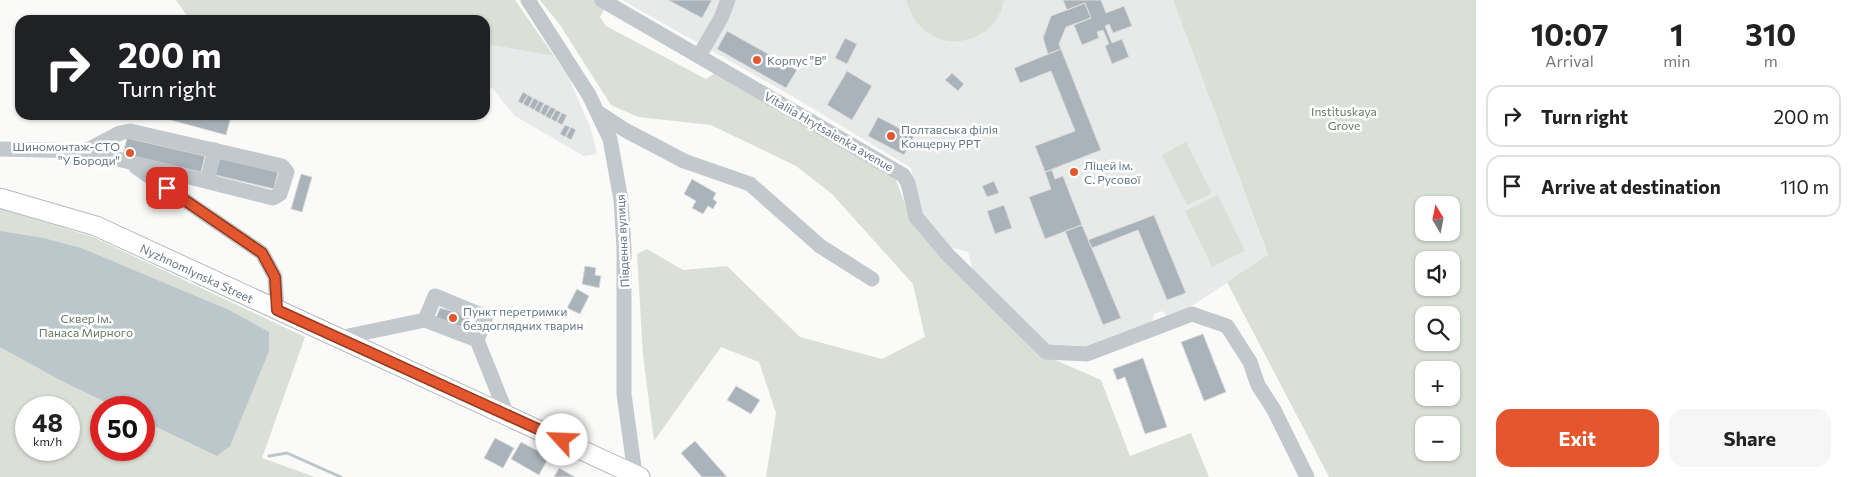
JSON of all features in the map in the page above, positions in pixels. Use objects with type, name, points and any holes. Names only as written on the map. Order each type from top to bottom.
[{"type":"main road","name":"Nyzhnomlynska Street","points":[[0,198],[96,226],[637,476]]},
{"type":"street","name":"Південна вулиця","points":[[528,0],[589,95],[610,139],[621,200],[624,274],[624,394],[637,476]]},
{"type":"street","name":"Vitaliia Hrytsaienka avenue","points":[[602,0],[903,175],[908,183],[916,217],[948,255],[1046,352],[1087,354],[1192,314],[1227,326],[1250,362],[1258,385],[1274,410],[1307,477]]},
{"type":"street","points":[[699,56],[721,18],[728,0]]},
{"type":"street","points":[[598,112],[625,130],[684,161],[750,184],[820,246],[872,278]]},
{"type":"street","points":[[0,149],[86,151],[278,197],[287,172],[282,166],[130,131],[120,132],[86,151]]},
{"type":"street","points":[[207,181],[215,150]]},
{"type":"street","points":[[129,162],[262,253],[275,277],[277,310]]},
{"type":"street","points":[[426,320],[435,296],[486,317],[477,340],[507,415]]},
{"type":"street","points":[[338,338],[426,320],[477,340]]},
{"type":"shaded area","name":"Ліцей ім. С. Русової","points":[[622,0],[1173,0],[1268,256],[1190,307],[1167,316],[1163,311],[1154,314],[1152,323],[1083,351],[1046,346],[973,272],[968,252],[945,246],[919,211],[911,168],[797,99]]},
{"type":"shaded area","points":[[490,45],[554,56],[568,76],[591,129],[597,154],[584,156],[515,116],[490,87]]},
{"type":"shaded area","name":"Сквер ім. Панаса Мирного","points":[[0,231],[43,238],[81,248],[229,310],[269,332],[269,351],[230,446],[217,456],[155,426],[155,396],[93,396],[0,347]]},
{"type":"green space","points":[[176,0],[515,0],[554,56],[490,45],[490,15],[186,15]]},
{"type":"green space","points":[[540,0],[594,0],[605,7],[600,17],[606,26],[706,79],[716,72],[895,177],[911,221],[1042,354],[1101,380],[1130,456],[1191,433],[1209,477],[766,477],[776,413],[759,362],[721,347],[654,441],[643,355],[637,254],[647,249],[683,270],[727,266],[800,337],[882,359],[925,337],[913,284],[832,194],[796,166],[711,125],[638,117],[611,105],[560,25]]},
{"type":"green space","points":[[906,0],[1004,0],[1000,13],[993,24],[984,32],[973,38],[948,41],[924,30],[913,16]]},
{"type":"green space","name":"Іnstituskaya Grove","points":[[1173,0],[1476,0],[1476,477],[1329,477],[1227,282],[1268,255]]},
{"type":"green space","points":[[1186,142],[1212,193],[1187,205],[1162,155]]},
{"type":"green space","points":[[1218,195],[1245,251],[1212,267],[1185,211]]},
{"type":"green space","name":"Сквер ім. Панаса Мирного","points":[[0,208],[93,237],[305,337],[262,458],[315,477],[0,477]]},
{"type":"building","points":[[668,0],[712,0],[702,18]]},
{"type":"building","points":[[1063,0],[1101,0],[1106,13],[1124,6],[1132,26],[1113,33],[1109,24],[1105,26],[1112,43],[1122,39],[1129,57],[1112,64],[1105,46],[1109,44],[1103,30],[1097,32],[1099,38],[1082,45],[1074,25],[1091,18],[1085,3],[1067,10]]},
{"type":"building","points":[[1085,3],[1091,18],[1066,27],[1059,44],[1061,49],[1048,54],[1043,38],[1051,16]]},
{"type":"building","name":"Корпус \"В\"","points":[[727,31],[797,70],[786,88],[717,49]]},
{"type":"building","points":[[845,38],[857,44],[847,64],[835,58]]},
{"type":"building","points":[[1061,49],[1101,150],[1045,172],[1035,146],[1075,131],[1051,71],[1020,83],[1014,68]]},
{"type":"building","points":[[847,71],[872,86],[852,120],[827,105]]},
{"type":"building","points":[[952,73],[964,84],[958,91],[945,80]]},
{"type":"building","points":[[523,92],[528,95],[522,104],[518,101]]},
{"type":"building","points":[[528,95],[533,98],[528,107],[523,104]]},
{"type":"building","points":[[534,98],[539,101],[534,110],[529,107]]},
{"type":"building","points":[[539,101],[544,103],[539,113],[534,110]]},
{"type":"building","points":[[545,104],[550,106],[545,116],[540,113]]},
{"type":"building","points":[[551,107],[556,109],[550,119],[545,116]]},
{"type":"building","points":[[556,110],[561,112],[556,122],[551,119]]},
{"type":"building","points":[[562,113],[567,115],[562,125],[557,122]]},
{"type":"building","name":"Полтавська філія Концерну РРТ","points":[[878,117],[914,136],[904,155],[868,136]]},
{"type":"building","points":[[170,120],[230,120],[226,135]]},
{"type":"building","points":[[565,125],[570,127],[565,137],[560,134]]},
{"type":"building","points":[[571,127],[576,130],[571,140],[566,137]]},
{"type":"building","points":[[127,138],[205,156],[201,172],[123,154]]},
{"type":"building","points":[[219,158],[278,172],[274,189],[215,175]]},
{"type":"building","points":[[1052,170],[1055,179],[1063,176],[1082,225],[1045,239],[1029,197],[1051,189],[1045,172]]},
{"type":"building","points":[[301,174],[312,177],[302,212],[291,209]]},
{"type":"building","points":[[692,179],[716,193],[713,199],[717,202],[713,209],[708,206],[703,214],[692,208],[696,201],[684,194]]},
{"type":"building","points":[[994,181],[999,193],[987,197],[982,186]]},
{"type":"building","points":[[1004,205],[1012,228],[995,234],[987,211]]},
{"type":"building","points":[[1154,215],[1186,293],[1167,300],[1138,230],[1092,248],[1088,240]]},
{"type":"building","points":[[1082,225],[1121,318],[1103,325],[1065,231]]},
{"type":"building","points":[[585,266],[596,268],[595,275],[601,276],[599,288],[582,284]]},
{"type":"building","points":[[577,289],[589,296],[580,314],[567,308]]},
{"type":"building","name":"Пункт перетримки бездоглядних тварин","points":[[440,308],[471,316],[465,331],[435,321]]},
{"type":"building","points":[[1203,334],[1226,392],[1204,401],[1181,342]]},
{"type":"building","points":[[1143,358],[1167,427],[1145,434],[1125,377],[1117,380],[1113,369]]},
{"type":"building","points":[[736,386],[760,400],[751,414],[727,400]]},
{"type":"building","points":[[495,438],[514,448],[503,468],[484,458]]},
{"type":"building","points":[[695,441],[727,477],[702,477],[681,453]]},
{"type":"building","points":[[521,442],[549,457],[539,475],[511,459]]},
{"type":"building","points":[[559,468],[575,477],[554,477]]},
{"type":"waterway","points":[[269,456],[287,453],[341,477]]},
{"type":"place","name":"Корпус \"В\"","points":[[757,60]]},
{"type":"place","name":"Полтавська філія Концерну РРТ","points":[[891,136]]},
{"type":"place","name":"Шиномонтаж-СТО \"У Бороди\"","points":[[130,153]]},
{"type":"place","name":"Ліцей ім. С. Русової","points":[[1074,172]]},
{"type":"place","name":"Пункт перетримки бездоглядних тварин","points":[[453,318]]},
{"type":"route","points":[[167,188],[262,253],[275,277],[277,310],[562,440]]}]
